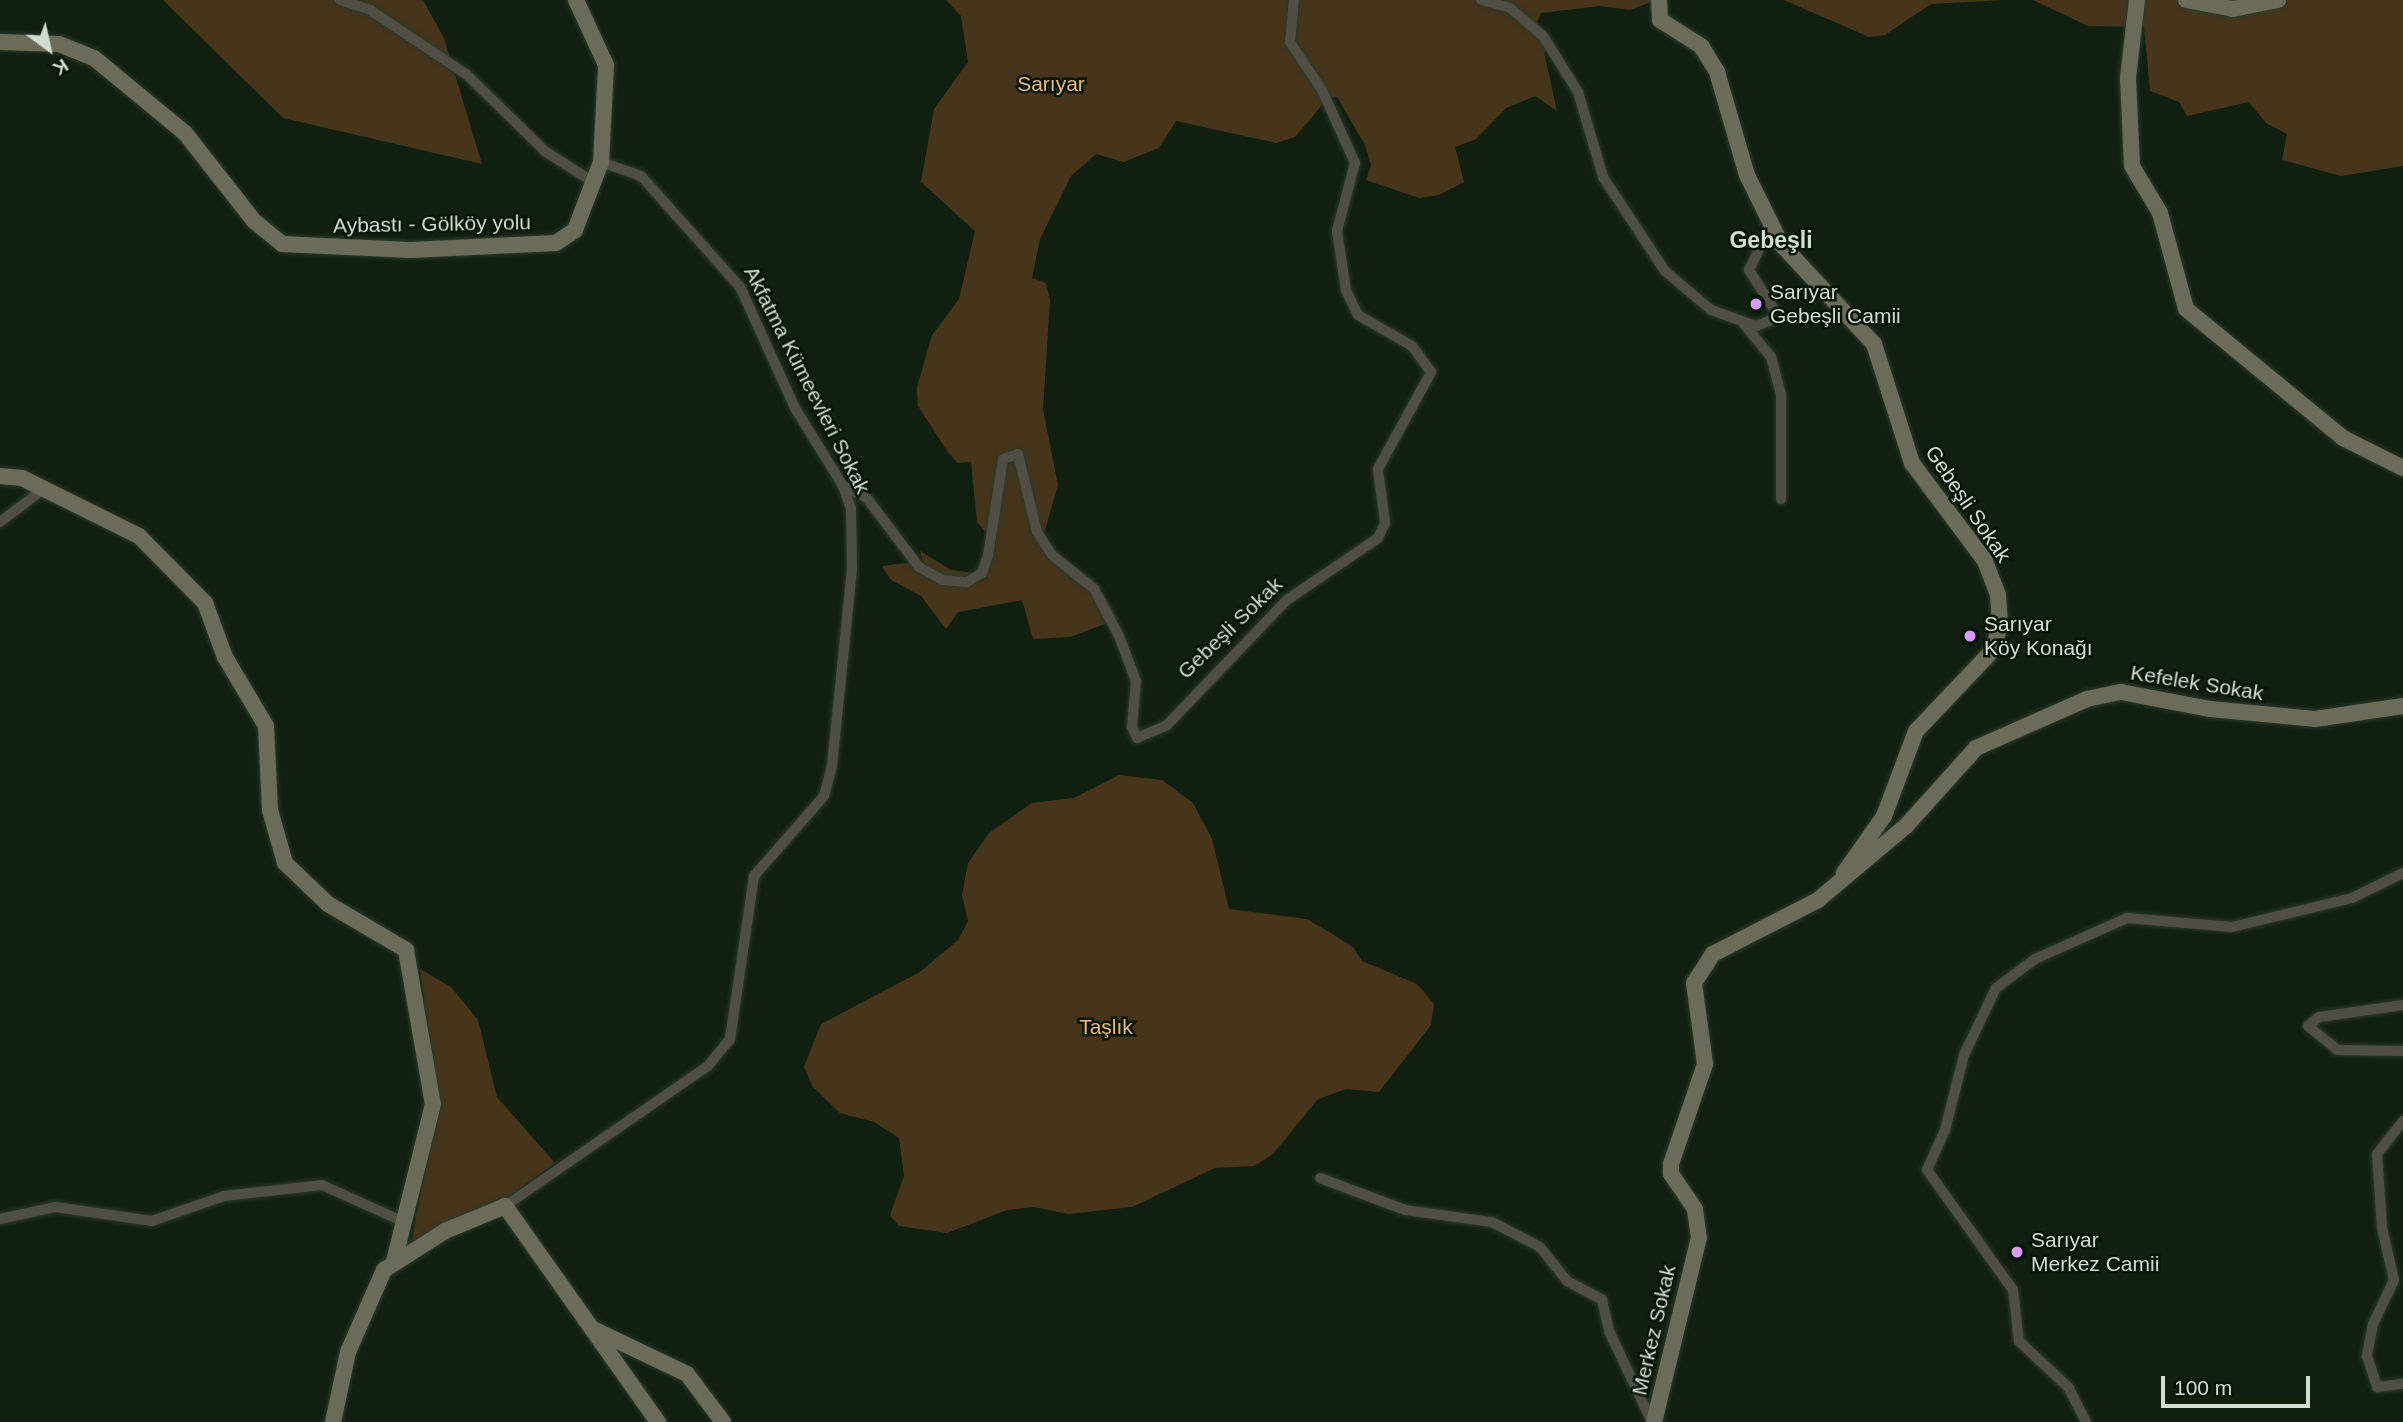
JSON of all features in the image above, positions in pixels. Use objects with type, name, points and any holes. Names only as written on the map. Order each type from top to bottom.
[{"type":"street","points":[[340,0],[370,10],[466,74],[546,152],[595,183]]},
{"type":"street","name":"Aybastı - Gölköy yolu","points":[[0,42],[59,44],[94,58],[185,133],[254,221],[282,244],[411,250],[556,243],[575,230],[601,162],[606,65],[576,0]]},
{"type":"street","name":"Gebeşli Sokak","points":[[843,486],[866,497],[919,567],[942,580],[967,582],[982,573],[988,556],[1003,459],[1018,454],[1037,532],[1052,555],[1094,589],[1124,647],[1136,681],[1132,727],[1137,738],[1167,725],[1287,600],[1378,538],[1385,523],[1378,469],[1431,372],[1412,346],[1358,315],[1346,290],[1337,231],[1355,163],[1322,90],[1290,41],[1294,0]]},
{"type":"street","points":[[1480,0],[1510,8],[1543,36],[1585,109],[1595,162],[1665,271],[1711,310],[1742,322],[1768,327],[1779,317],[1749,270],[1770,226]]},
{"type":"street","name":"Gebeşli Sokak","points":[[1659,0],[1660,20],[1701,47],[1717,72],[1747,175],[1770,226],[1874,344],[1912,463],[1985,561],[2000,607],[1993,650],[1916,731],[1888,807],[1839,881]]},
{"type":"street","points":[[2137,0],[2128,78],[2133,166],[2160,213],[2186,309],[2343,438],[2403,468]]},
{"type":"street","points":[[2186,0],[2234,9],[2278,0]]},
{"type":"street","name":"Akfatma Kümeevleri Sokak","points":[[333,1422],[348,1352],[373,1289],[394,1262],[445,1231],[505,1206],[708,1066],[730,1039],[754,876],[824,796],[832,766],[852,568],[851,509],[843,486],[796,408],[740,287],[641,176],[601,162]]},
{"type":"street","points":[[1742,322],[1771,356],[1781,395],[1781,499]]},
{"type":"street","points":[[0,476],[45,488],[139,536],[205,603],[225,657],[266,726],[270,810],[285,863],[328,904],[406,950],[433,1104],[394,1262]]},
{"type":"street","points":[[0,522],[45,488]]},
{"type":"street","name":"Kefelek Sokak","points":[[1839,881],[1907,825],[1976,748],[2087,699],[2130,692],[2210,709],[2315,719],[2403,706]]},
{"type":"street","points":[[2086,1422],[2069,1388],[2019,1342],[2013,1290],[1927,1170],[1969,1044],[2004,979],[2127,918],[2232,927],[2352,898],[2403,873]]},
{"type":"street","name":"Merkez Sokak","points":[[1653,1422],[1676,1312],[1699,1238],[1695,1209],[1671,1174],[1685,1107],[1705,1064],[1694,983],[1729,943],[1797,914],[1839,881]]},
{"type":"street","points":[[2403,1004],[2319,1017],[2308,1026],[2338,1050],[2403,1051]]},
{"type":"street","points":[[2403,1121],[2377,1154],[2394,1280],[2373,1324],[2367,1356],[2377,1387],[2403,1384]]},
{"type":"street","name":"Merkez Sokak","points":[[1320,1178],[1405,1210],[1492,1222],[1540,1247],[1567,1282],[1602,1300],[1609,1331],[1653,1422]]},
{"type":"street","points":[[0,1219],[55,1207],[152,1221],[224,1196],[322,1185],[404,1222]]},
{"type":"street","points":[[505,1206],[658,1422]]},
{"type":"street","points":[[594,1329],[687,1374],[723,1422]]},
{"type":"green space","points":[[163,0],[423,0],[444,38],[482,164],[283,118]]},
{"type":"green space","name":"Sarıyar","points":[[946,0],[1651,2],[1630,10],[1599,6],[1541,13],[1537,22],[1553,44],[1544,52],[1557,111],[1535,96],[1506,108],[1476,139],[1455,147],[1464,182],[1439,195],[1419,198],[1366,180],[1371,165],[1365,145],[1337,97],[1328,98],[1295,137],[1276,143],[1176,121],[1159,148],[1124,162],[1096,154],[1071,176],[1040,239],[1032,278],[1046,283],[1050,300],[1043,409],[1058,485],[1044,534],[1057,553],[1098,584],[1118,619],[1070,637],[1033,639],[1022,600],[958,612],[946,629],[921,596],[891,580],[882,566],[923,561],[920,551],[951,570],[975,573],[985,568],[992,539],[977,522],[971,462],[958,463],[947,451],[918,406],[917,387],[932,335],[959,299],[975,231],[921,182],[934,109],[968,62],[961,16]]},
{"type":"green space","points":[[1784,0],[2003,0],[1931,4],[1885,35],[1869,37]]},
{"type":"green space","points":[[2033,0],[2403,0],[2403,166],[2341,176],[2282,160],[2287,134],[2266,123],[2249,102],[2187,116],[2179,102],[2150,91],[2144,27],[2088,26]]},
{"type":"green space","name":"Taşlık","points":[[1119,775],[1162,780],[1193,803],[1212,839],[1229,909],[1307,919],[1353,947],[1362,961],[1417,984],[1434,1004],[1431,1025],[1379,1092],[1346,1089],[1318,1099],[1273,1154],[1254,1166],[1215,1168],[1132,1207],[1068,1214],[1034,1207],[1007,1210],[947,1233],[899,1226],[890,1215],[904,1176],[899,1138],[874,1122],[840,1113],[813,1087],[804,1067],[821,1024],[920,972],[958,940],[968,921],[962,895],[968,863],[989,833],[1032,803],[1074,798]]},
{"type":"green space","points":[[420,969],[451,987],[478,1020],[497,1097],[555,1163],[501,1202],[411,1242],[439,1103]]},
{"type":"place","name":"Sarıyar Gebeşli Camii","points":[[1756,304]]},
{"type":"place","name":"Sarıyar Köy Konağı","points":[[1970,636]]},
{"type":"place","name":"Sarıyar Merkez Camii","points":[[2017,1252]]},
{"type":"district","name":"Gebeşli","points":[[1771,240]]}]
